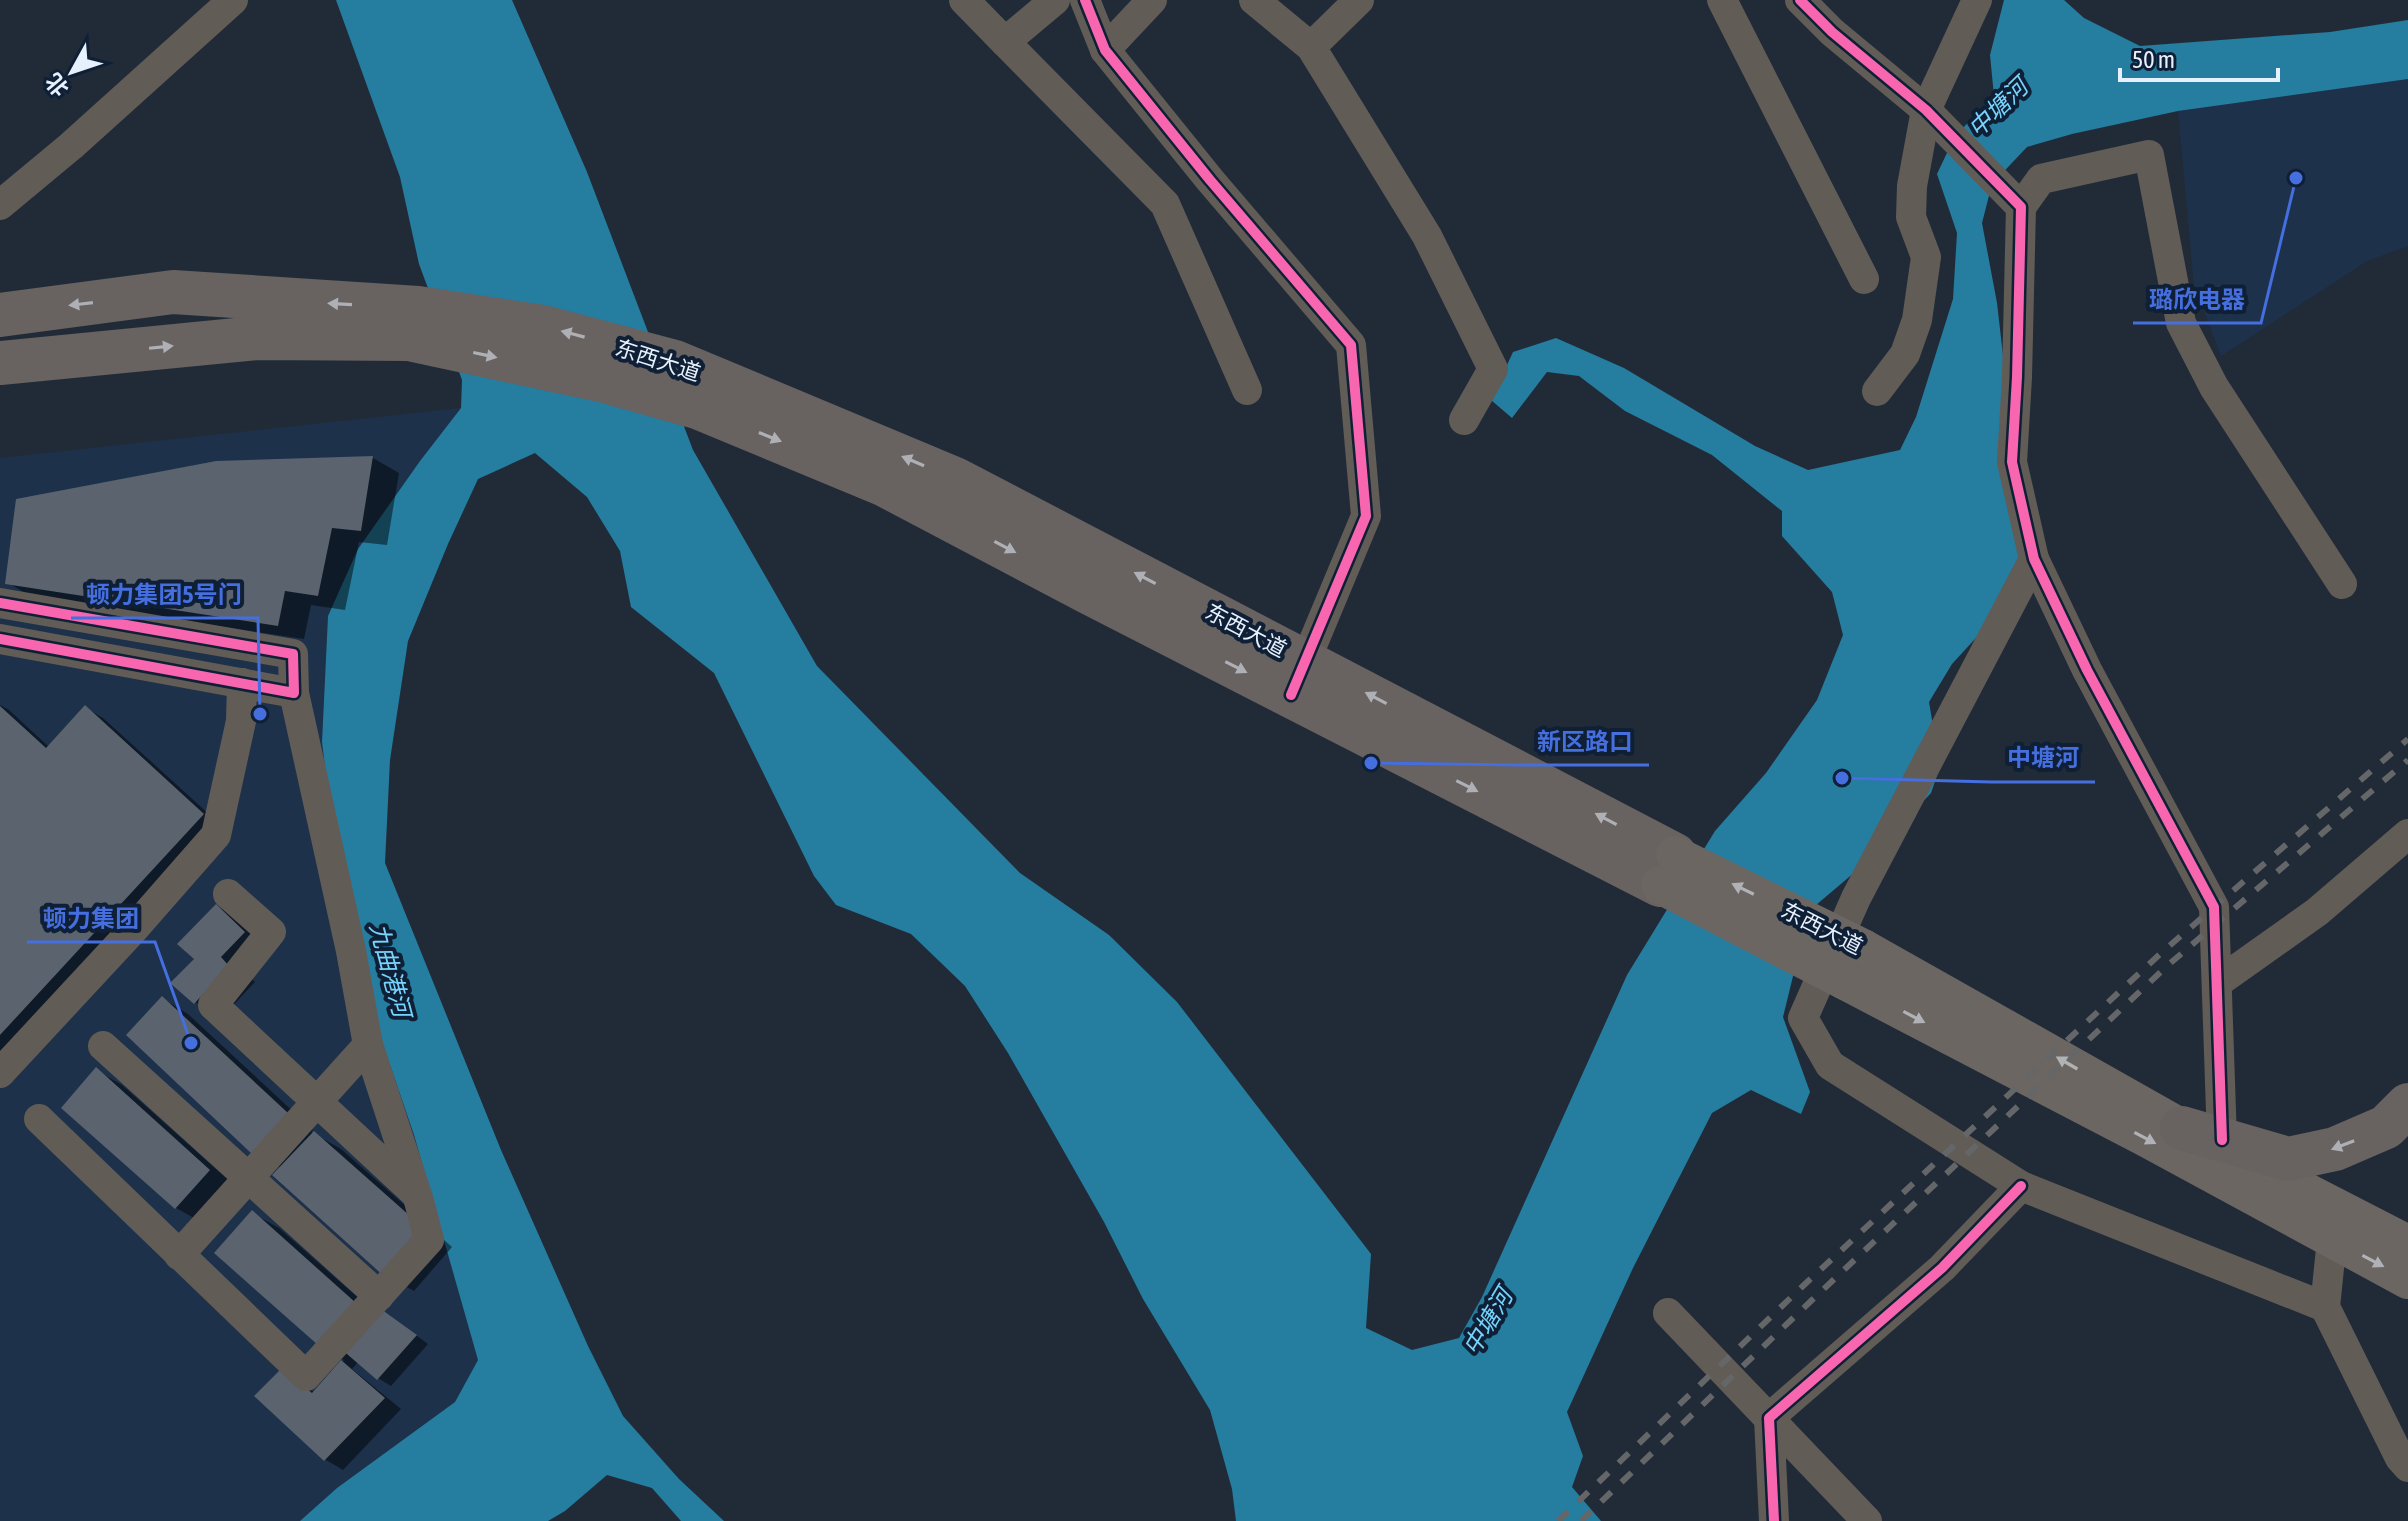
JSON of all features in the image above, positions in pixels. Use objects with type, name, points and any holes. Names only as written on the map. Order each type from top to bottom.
[{"type":"highway","name":"东西大道","points":[[0,315],[173,292],[413,324],[543,327],[675,362],[955,479],[1298,678]]},
{"type":"highway","name":"东西大道","points":[[0,363],[413,324],[697,407],[885,485],[1298,678],[1668,870]]},
{"type":"highway","points":[[2202,1134],[2288,1159],[2335,1149],[2386,1127],[2408,1105]]},
{"type":"main road","name":"东西大道","points":[[1668,870],[1863,948],[2408,1244]]},
{"type":"main road","name":"东西大道","points":[[1668,870],[1845,981],[2146,1138],[2408,1280]]},
{"type":"street","points":[[0,205],[71,146],[232,0]]},
{"type":"street","points":[[964,0],[1165,204],[1247,390]]},
{"type":"street","points":[[1005,42],[1055,0]]},
{"type":"street","points":[[1085,0],[1105,50],[1210,180],[1351,345],[1366,516],[1298,678]]},
{"type":"street","points":[[1105,50],[1152,0]]},
{"type":"street","points":[[1254,0],[1311,47],[1427,236],[1493,369],[1464,420]]},
{"type":"street","points":[[1311,47],[1359,0]]},
{"type":"street","points":[[1722,0],[1864,279]]},
{"type":"street","points":[[1800,0],[1832,32],[1936,120],[2016,201],[2017,377],[2012,462],[2034,559],[2087,670],[2214,907],[2217,983],[2202,1134]]},
{"type":"street","points":[[1877,391],[1905,354],[1917,320],[1926,257],[1911,217],[1912,186],[1977,0]]},
{"type":"street","points":[[2016,201],[2041,179],[2149,155],[2181,323],[2214,387],[2342,584]]},
{"type":"street","points":[[2034,559],[1856,898],[1803,1018],[1830,1065],[2021,1186],[2325,1307]]},
{"type":"street","points":[[0,603],[293,654],[294,693],[351,951],[368,1045],[429,1240],[306,1376],[39,1119]]},
{"type":"street","points":[[0,639],[294,693]]},
{"type":"street","points":[[0,1073],[216,835],[241,721],[242,683]]},
{"type":"street","points":[[2217,983],[2317,912],[2408,834]]},
{"type":"street","points":[[228,894],[271,932],[213,1005],[416,1194]]},
{"type":"street","points":[[179,1255],[368,1045]]},
{"type":"street","points":[[103,1046],[379,1296]]},
{"type":"street","points":[[1769,1418],[1942,1268],[2021,1186]]},
{"type":"street","points":[[2332,1239],[2325,1307],[2400,1458],[2408,1467]]},
{"type":"street","points":[[1668,1313],[1867,1521]]},
{"type":"street","points":[[1769,1418],[1774,1521]]},
{"type":"shaded area","points":[[2408,79],[2408,246],[2367,261],[2221,356],[2194,285],[2178,111]]},
{"type":"shaded area","points":[[461,408],[358,549],[328,616],[322,742],[351,951],[414,1135],[478,1360],[455,1402],[337,1488],[300,1521],[0,1521],[0,458]]},
{"type":"water","name":"九曲港河","points":[[336,0],[512,0],[587,172],[693,450],[817,666],[1020,873],[1109,935],[1177,1002],[1371,1254],[1366,1328],[1412,1350],[1459,1338],[1482,1297],[1627,975],[1715,831],[1766,773],[1817,700],[1843,635],[1832,592],[1782,536],[1782,511],[1712,455],[1625,411],[1579,376],[1547,372],[1512,418],[1491,400],[1513,352],[1556,338],[1624,368],[1755,446],[1808,470],[1900,450],[1916,417],[1953,299],[1957,233],[1937,174],[1955,136],[1994,96],[1990,55],[2004,0],[2064,0],[2084,18],[2140,46],[2330,32],[2408,20],[2408,79],[2178,111],[2072,134],[2027,147],[1992,184],[1982,223],[1997,303],[2027,565],[2007,604],[1952,664],[1929,702],[1940,767],[1931,793],[1862,866],[1809,911],[1783,1017],[1810,1092],[1801,1114],[1751,1090],[1712,1113],[1633,1268],[1567,1412],[1583,1456],[1572,1487],[1601,1521],[1236,1521],[1232,1489],[1210,1410],[1143,1299],[1104,1222],[1008,1053],[965,986],[911,934],[836,905],[814,876],[714,673],[631,607],[620,551],[587,497],[535,453],[478,479],[408,641],[390,760],[385,863],[501,1150],[588,1346],[623,1416],[679,1479],[724,1521],[681,1521],[652,1488],[607,1475],[565,1511],[548,1521],[300,1521],[337,1488],[455,1402],[478,1360],[414,1135],[351,951],[322,742],[328,616],[358,549],[461,408],[462,380],[419,264],[400,177]]},
{"type":"building","points":[[373,456],[361,531],[332,528],[318,596],[285,591],[278,626],[5,584],[16,499],[216,461]]},
{"type":"building","points":[[85,705],[204,814],[0,1035],[0,706],[46,748]]},
{"type":"building","points":[[216,904],[245,932],[221,957],[229,966],[194,1004],[170,983],[194,959],[177,944]]},
{"type":"building","points":[[162,996],[288,1113],[252,1154],[126,1035]]},
{"type":"building","points":[[96,1067],[210,1170],[175,1209],[61,1108]]},
{"type":"building","points":[[314,1131],[427,1231],[386,1278],[272,1175]]},
{"type":"building","points":[[252,1210],[365,1311],[327,1353],[214,1253]]},
{"type":"building","points":[[374,1304],[417,1335],[377,1380],[340,1348]]},
{"type":"building","points":[[341,1360],[385,1398],[324,1461],[254,1396],[282,1368],[312,1393]]},
{"type":"railway","points":[[1558,1521],[1804,1285],[2160,954],[2408,739]]},
{"type":"railway","points":[[1581,1521],[2167,966],[2408,760]]},
{"type":"cycle path","points":[[1085,0],[1105,50],[1210,180],[1351,345],[1366,516],[1291,695]]},
{"type":"cycle path","points":[[1800,0],[1832,32],[1926,110],[2021,207],[2012,462],[2034,559],[2087,670],[2214,907],[2222,1140]]},
{"type":"cycle path","points":[[0,603],[293,654],[294,693],[0,639]]},
{"type":"cycle path","points":[[1774,1521],[1769,1418],[1942,1268],[2021,1186]]},
{"type":"place","name":"璐欣电器","points":[[2296,178]]},
{"type":"place","name":"顿力集团5号门","points":[[260,714]]},
{"type":"place","name":"新区路口","points":[[1371,763]]},
{"type":"place","name":"中塘河","points":[[1842,778]]},
{"type":"place","name":"顿力集团","points":[[191,1043]]}]
